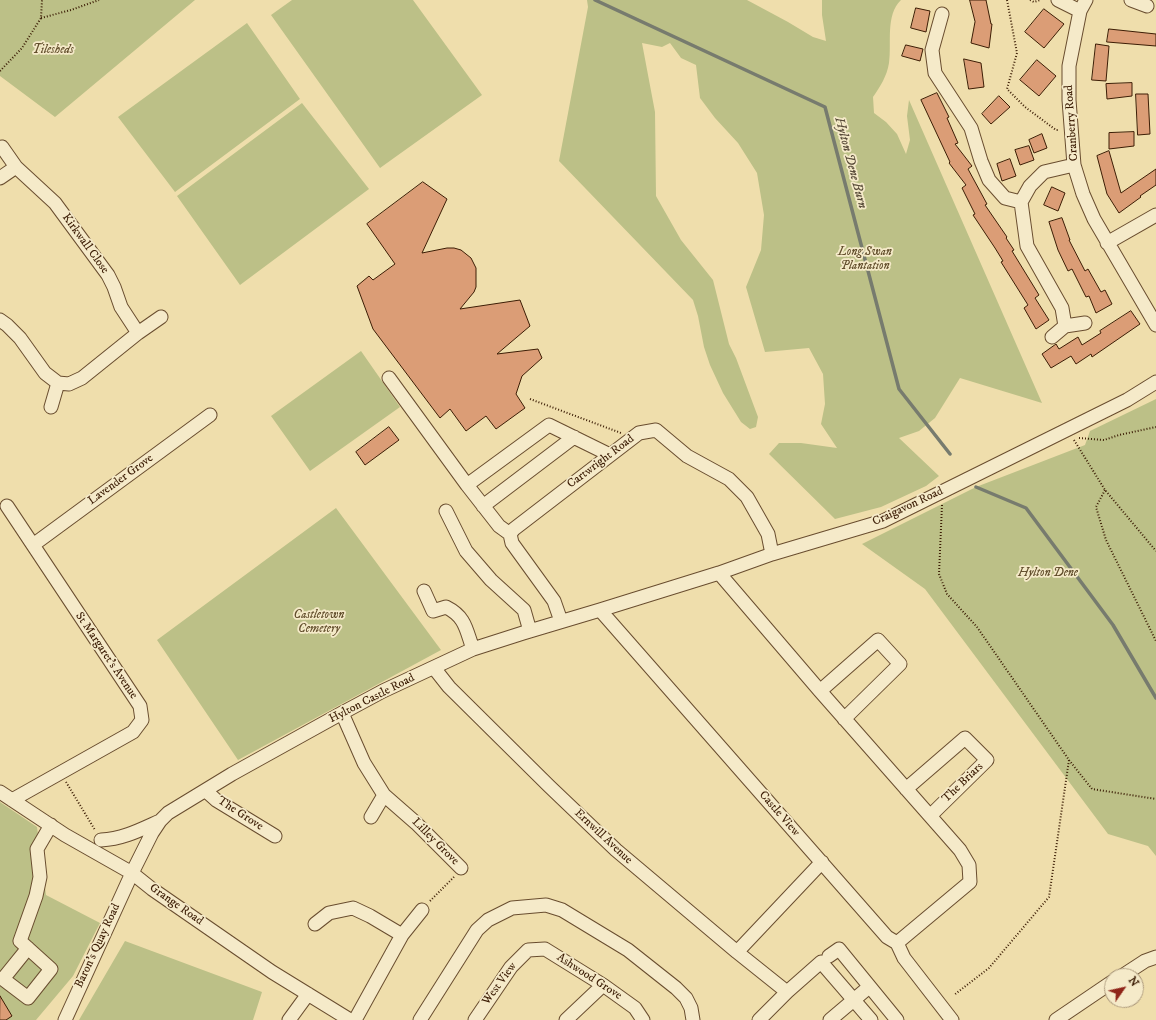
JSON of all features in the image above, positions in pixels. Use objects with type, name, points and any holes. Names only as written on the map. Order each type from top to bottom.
[{"type":"street","points":[[1058,0],[1083,5]]},
{"type":"street","points":[[1131,0],[1147,6]]},
{"type":"street","name":"Cranberry Road","points":[[1083,5],[1069,66],[1069,100],[1074,165],[1083,194],[1094,219],[1156,325]]},
{"type":"street","points":[[942,14],[932,50],[935,73],[971,128],[981,161],[989,180],[1005,198],[1021,202]]},
{"type":"street","name":"Kirkwall Close","points":[[2,147],[16,166],[55,203],[108,275],[121,307],[138,333]]},
{"type":"street","points":[[1065,326],[1062,308],[1027,246],[1021,202],[1030,186],[1044,172],[1074,165]]},
{"type":"street","points":[[0,178],[16,166]]},
{"type":"street","points":[[1107,243],[1156,214]]},
{"type":"street","points":[[0,320],[20,338],[45,373],[58,383],[69,384],[82,378],[138,333],[161,317]]},
{"type":"street","points":[[1052,337],[1065,326],[1085,323]]},
{"type":"street","points":[[389,378],[483,506],[499,526],[510,534],[512,543],[554,601],[561,621]]},
{"type":"street","name":"Craigavon Road","points":[[600,610],[718,573],[772,554],[883,521],[1126,400],[1156,382]]},
{"type":"street","points":[[50,407],[58,383]]},
{"type":"street","name":"Lavender Grove","points":[[33,545],[210,415]]},
{"type":"street","points":[[467,485],[550,425],[610,455]]},
{"type":"street","name":"Cartwright Road","points":[[510,534],[514,529],[639,433],[656,430],[687,456],[729,479],[748,497],[768,534],[772,554]]},
{"type":"street","points":[[483,506],[574,437]]},
{"type":"street","name":"St Margaret's Avenue","points":[[6,506],[140,706],[142,720],[133,732],[12,800]]},
{"type":"street","points":[[446,511],[466,551],[491,580],[524,610],[530,630]]},
{"type":"street","points":[[718,573],[960,850],[969,865],[970,882],[897,943]]},
{"type":"street","points":[[424,590],[433,610],[446,607],[456,612],[464,623],[473,650]]},
{"type":"street","name":"Hylton Castle Road","points":[[132,873],[160,821],[168,813],[232,774],[383,691],[473,650],[530,630],[600,610]]},
{"type":"street","name":"Castle View","points":[[600,610],[887,937],[897,943],[904,958],[952,1020]]},
{"type":"street","points":[[820,691],[878,640],[900,664],[844,719]]},
{"type":"street","name":"Ernwill Avenue","points":[[434,668],[449,687],[616,850],[787,992]]},
{"type":"street","name":"Lilley Grove","points":[[342,713],[364,763],[384,795],[416,823],[461,868]]},
{"type":"street","name":"The Briars","points":[[906,789],[965,738],[987,760],[930,816]]},
{"type":"street","name":"The Grove","points":[[206,791],[216,800],[275,836]]},
{"type":"street","name":"Grange Road","points":[[0,792],[51,826],[132,873],[152,889],[272,972],[350,1020]]},
{"type":"street","points":[[372,817],[384,795]]},
{"type":"street","name":"Hylton Castle Road","points":[[101,840],[113,840],[128,836],[160,821]]},
{"type":"street","points":[[28,948],[20,941],[34,902],[40,877],[37,848],[51,826]]},
{"type":"street","points":[[737,952],[822,862]]},
{"type":"street","name":"Baron's Quay Road","points":[[65,1020],[132,873]]},
{"type":"street","points":[[420,1020],[477,930],[488,920],[512,908],[546,905],[562,910],[628,950],[676,988],[686,998],[693,1020]]},
{"type":"street","points":[[315,924],[329,914],[353,908],[402,934]]},
{"type":"street","points":[[355,1020],[402,934],[422,910]]},
{"type":"street","name":"Ashwood Grove","points":[[528,950],[545,949],[603,985],[635,1008],[643,1020]]},
{"type":"street","points":[[829,956],[839,949],[897,1020]]},
{"type":"street","name":"West View","points":[[475,1020],[511,967],[528,950]]},
{"type":"street","points":[[1134,968],[1145,961],[1156,957]]},
{"type":"street","points":[[759,1020],[820,962],[871,1020]]},
{"type":"street","points":[[566,1020],[603,985]]},
{"type":"street","points":[[830,1020],[869,987]]},
{"type":"street","points":[[1056,1020],[1104,987]]},
{"type":"street","points":[[289,1020],[308,994]]},
{"type":"path","points":[[0,71],[22,48],[42,18],[42,0]]},
{"type":"path","points":[[42,18],[99,0]]},
{"type":"path","points":[[1007,0],[1017,53],[1007,89],[1025,107],[1056,130],[1072,134]]},
{"type":"path","points":[[1030,0],[1034,2],[1040,0]]},
{"type":"path","points":[[530,399],[634,437]]},
{"type":"path","points":[[1156,427],[1119,435],[1104,440],[1072,437],[1105,490],[1156,552]]},
{"type":"path","points":[[1105,490],[1096,507],[1106,540],[1156,641]]},
{"type":"path","points":[[942,492],[939,574],[947,594],[977,627],[1069,760],[1092,789],[1156,799]]},
{"type":"path","points":[[954,995],[989,968],[1048,897],[1069,760]]},
{"type":"path","points":[[60,773],[101,840]]},
{"type":"path","name":"Lilley Grove","points":[[422,910],[461,868]]},
{"type":"green space","name":"Tilesheds","points":[[0,0],[195,0],[55,117],[0,76]]},
{"type":"green space","points":[[292,0],[413,0],[482,95],[380,168],[271,15]]},
{"type":"green space","name":"Long Swan Plantation","points":[[587,0],[747,0],[813,37],[826,41],[822,15],[822,0],[901,0],[896,6],[891,22],[888,68],[881,85],[873,97],[874,113],[886,122],[897,134],[906,154],[910,140],[907,116],[909,100],[1042,403],[960,378],[935,418],[919,431],[899,438],[939,476],[926,486],[881,507],[835,519],[769,454],[779,443],[801,443],[837,448],[821,424],[825,404],[823,374],[809,348],[765,352],[746,287],[761,250],[764,215],[757,173],[738,143],[715,118],[700,98],[696,65],[681,58],[670,43],[662,47],[642,43],[655,112],[656,196],[681,240],[713,280],[729,344],[736,358],[758,417],[756,427],[750,429],[741,422],[723,393],[710,365],[704,347],[698,316],[693,300],[559,161],[588,7]]},
{"type":"green space","points":[[247,23],[300,99],[175,192],[118,117]]},
{"type":"green space","points":[[302,103],[369,189],[240,285],[177,196]]},
{"type":"green space","points":[[361,351],[400,407],[310,471],[271,416]]},
{"type":"green space","name":"Hylton Dene","points":[[1156,399],[1156,856],[1148,846],[1108,834],[925,589],[862,544],[976,487],[1085,445],[1090,431]]},
{"type":"green space","name":"Castletown Cemetery","points":[[336,508],[441,650],[238,760],[157,640]]},
{"type":"green space","points":[[0,802],[37,827],[46,895],[100,923],[73,976],[36,1020],[0,1020]]},
{"type":"green space","points":[[125,941],[262,992],[253,1020],[79,1020]]},
{"type":"building","points":[[970,0],[986,0],[992,24],[989,48],[971,43],[975,22]]},
{"type":"building","points":[[916,8],[930,11],[926,32],[911,28]]},
{"type":"building","points":[[1044,9],[1064,24],[1044,48],[1025,32]]},
{"type":"building","points":[[1109,29],[1156,34],[1156,46],[1107,42]]},
{"type":"building","points":[[1096,44],[1109,46],[1106,81],[1092,80]]},
{"type":"building","points":[[906,45],[923,49],[920,61],[902,56]]},
{"type":"building","points":[[964,59],[981,63],[984,87],[969,89]]},
{"type":"building","points":[[1037,60],[1056,76],[1039,96],[1020,80]]},
{"type":"building","points":[[1132,83],[1132,96],[1107,99],[1106,84]]},
{"type":"building","points":[[937,93],[949,117],[947,118],[958,143],[955,144],[972,166],[968,169],[987,204],[985,205],[1007,237],[1006,238],[1014,250],[1012,251],[1039,295],[1035,298],[1049,320],[1036,329],[1024,308],[1028,305],[1001,262],[1003,261],[973,215],[975,214],[962,188],[966,185],[949,163],[950,162],[921,100]]},
{"type":"building","points":[[1136,94],[1148,94],[1150,134],[1138,135]]},
{"type":"building","points":[[999,96],[1010,107],[991,124],[982,114]]},
{"type":"building","points":[[1134,132],[1134,146],[1109,149],[1109,133]]},
{"type":"building","points":[[1042,134],[1047,148],[1034,153],[1029,140]]},
{"type":"building","points":[[1029,146],[1034,160],[1020,165],[1015,150]]},
{"type":"building","points":[[1109,151],[1121,193],[1156,169],[1156,185],[1119,213],[1107,194],[1097,156]]},
{"type":"building","points":[[1010,159],[1016,176],[1002,181],[997,164]]},
{"type":"building","points":[[423,182],[447,199],[422,253],[454,248],[461,250],[471,258],[476,268],[476,287],[474,292],[460,309],[520,300],[530,326],[497,354],[538,349],[542,358],[522,376],[516,394],[525,408],[496,429],[486,416],[466,431],[450,409],[440,418],[373,329],[357,286],[369,276],[373,280],[395,264],[367,224]]},
{"type":"building","points":[[1052,187],[1065,193],[1058,211],[1044,205]]},
{"type":"building","points":[[1062,218],[1069,240],[1085,271],[1088,269],[1101,292],[1105,290],[1112,304],[1096,313],[1089,296],[1086,297],[1072,269],[1068,271],[1058,250],[1049,222]]},
{"type":"building","points":[[1131,311],[1140,324],[1092,357],[1091,354],[1076,364],[1071,356],[1051,368],[1042,354],[1056,344],[1059,349],[1078,337],[1082,345],[1101,333],[1100,331]]},
{"type":"building","points":[[389,427],[399,440],[365,465],[356,452]]},
{"type":"building","points":[[0,996],[12,1016],[6,1020],[0,1020]]},
{"type":"waterway","name":"Hylton Dene Burn","points":[[595,0],[825,107],[899,389],[950,454]]},
{"type":"waterway","name":"Hylton Dene Burn","points":[[976,487],[1026,508],[1113,625],[1156,698]]}]
